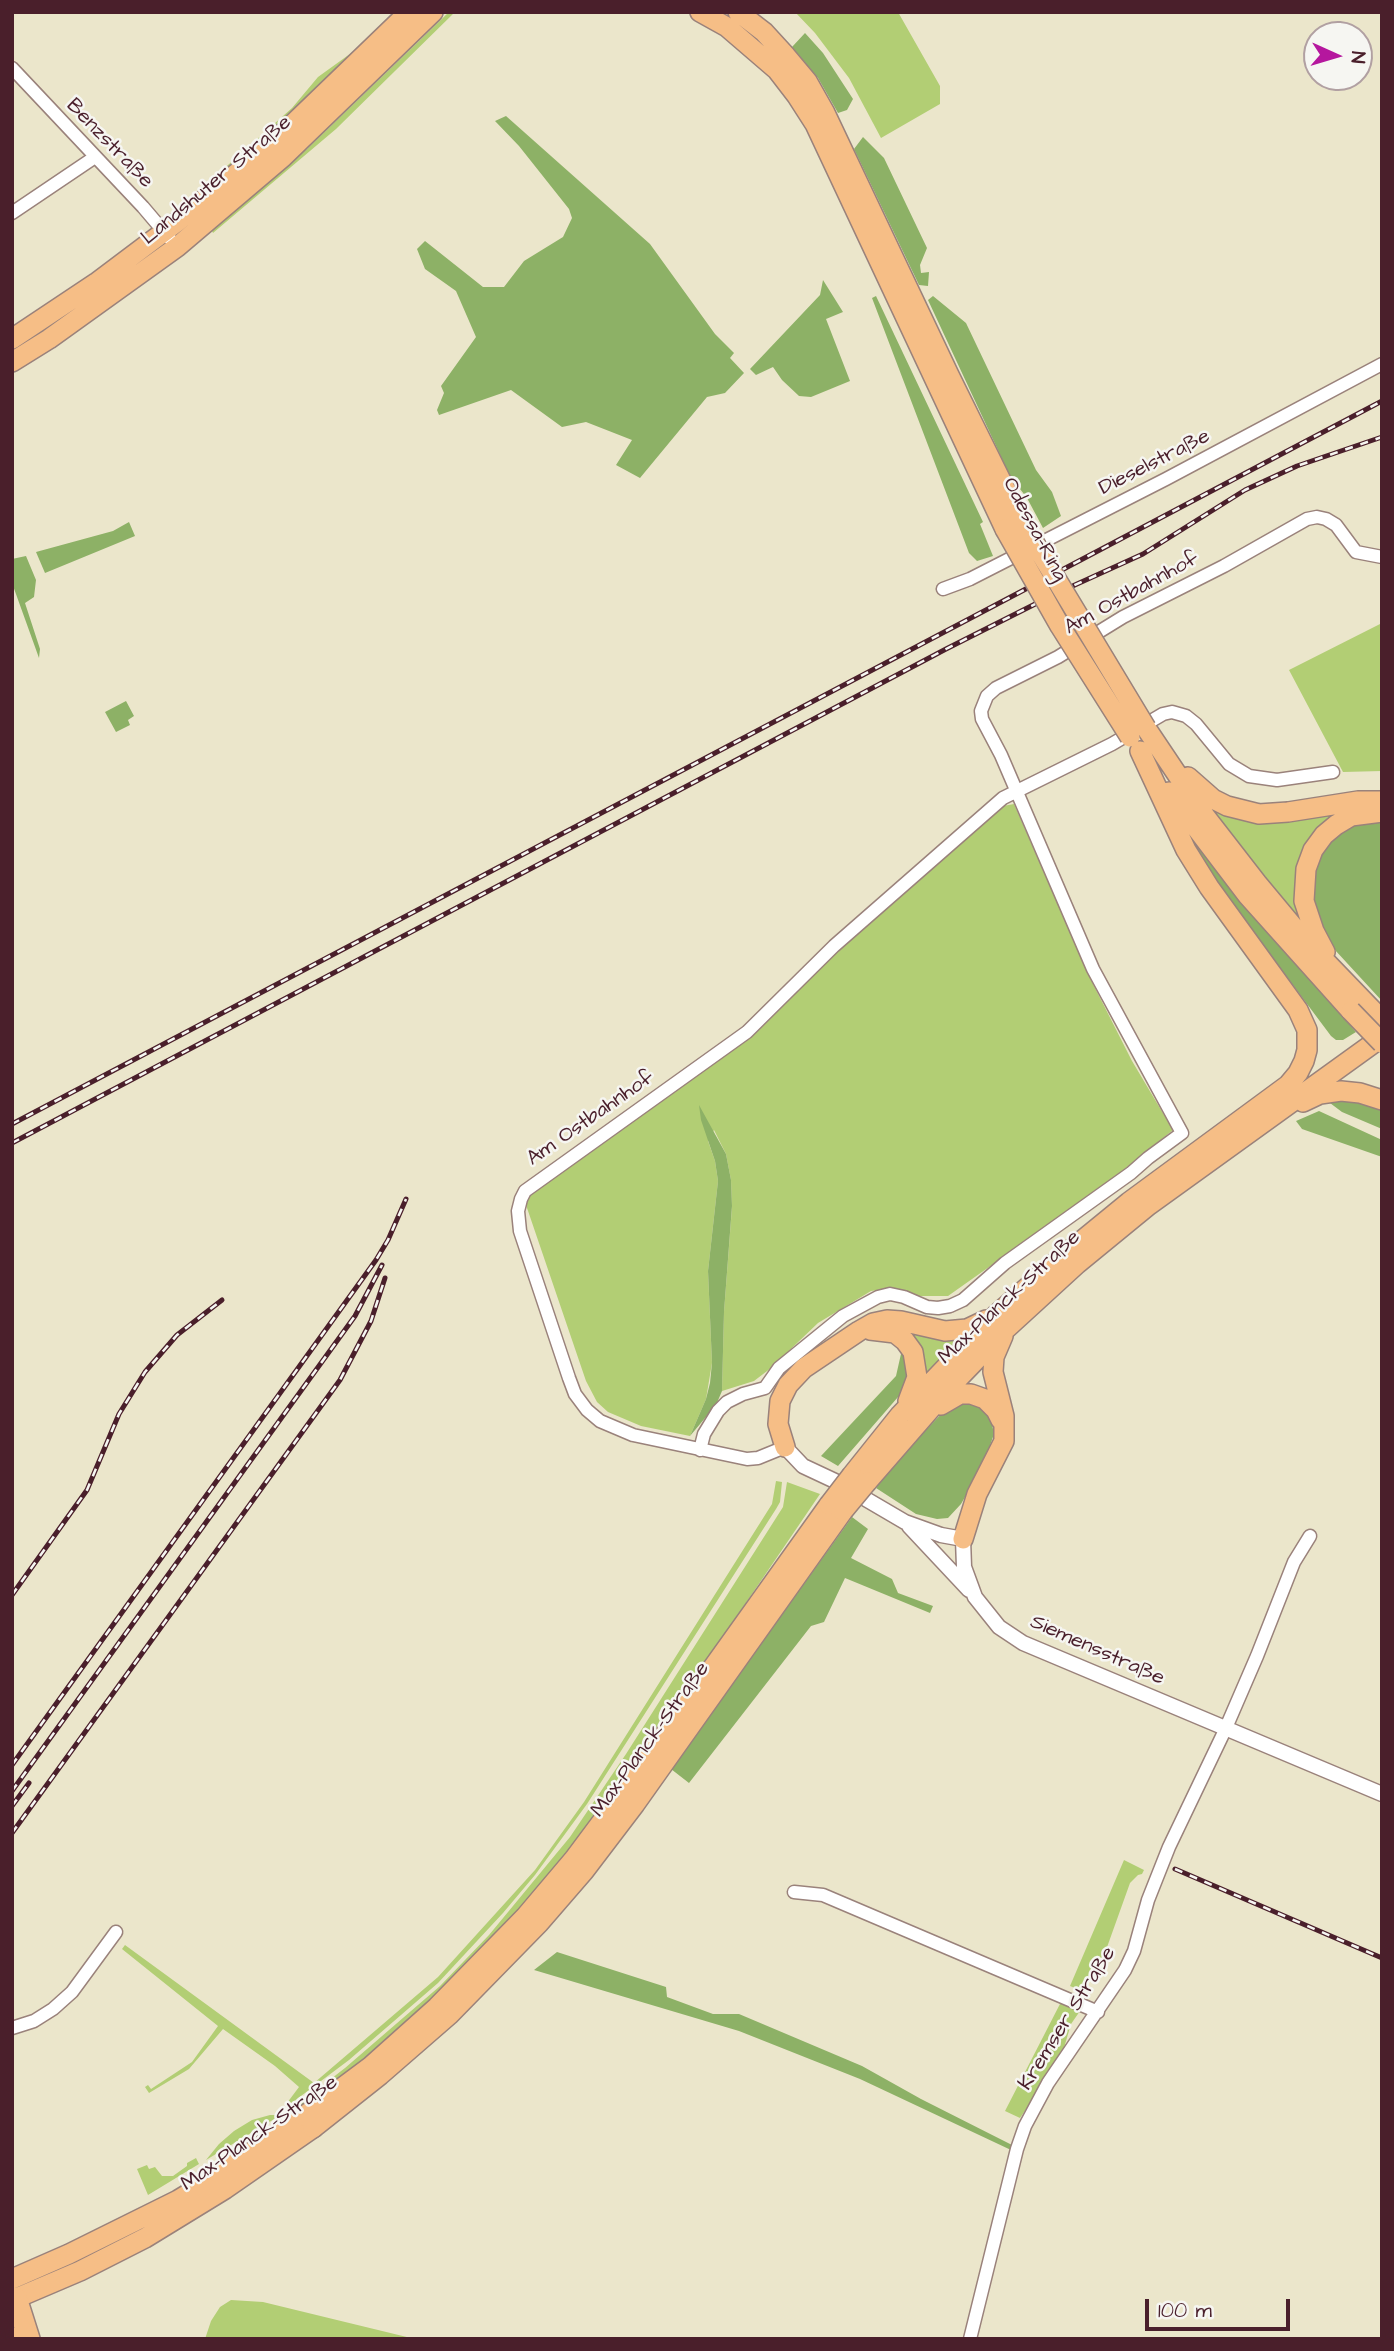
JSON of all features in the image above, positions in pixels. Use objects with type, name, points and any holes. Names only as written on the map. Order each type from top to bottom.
[{"type":"highway","points":[[13,2291],[29,2339]]},
{"type":"main road","name":"Landshuter Straße","points":[[12,339],[96,283],[271,145],[409,12]]},
{"type":"main road","name":"Landshuter Straße","points":[[12,362],[49,339],[177,247],[283,157],[433,12]]},
{"type":"main road","name":"Odessa-Ring","points":[[700,12],[727,27],[777,70],[814,124],[1012,524],[1077,617],[1195,828],[1248,896],[1357,1006],[1382,1040]]},
{"type":"main road","name":"Odessa-Ring","points":[[738,12],[764,32],[786,56],[807,81],[825,113],[949,376],[1012,524]]},
{"type":"main road","name":"Odessa-Ring","points":[[1143,739],[1257,883],[1302,937],[1345,982],[1357,1006],[1382,1021]]},
{"type":"main road","points":[[1143,739],[1196,786],[1227,807],[1274,813],[1358,801],[1382,801]]},
{"type":"main road","points":[[1143,739],[1186,850],[1209,887],[1284,988],[1307,1030],[1304,1061],[1287,1085],[1189,1158]]},
{"type":"main road","points":[[1345,982],[1325,951],[1308,916],[1304,901],[1306,869],[1313,850],[1335,825],[1351,816],[1382,812]]},
{"type":"main road","points":[[1189,1158],[1318,1072],[1382,1021]]},
{"type":"main road","points":[[1259,1126],[1382,1040]]},
{"type":"main road","points":[[1259,1126],[1320,1094],[1341,1091],[1360,1093],[1382,1100]]},
{"type":"main road","name":"Max-Planck-Straße","points":[[1001,1322],[1121,1227],[1259,1126]]},
{"type":"main road","name":"Max-Planck-Straße","points":[[13,2291],[80,2271],[145,2238],[225,2189],[309,2122],[380,2075],[449,2015],[548,1913],[635,1804],[836,1508],[906,1421],[1063,1255],[1189,1158]]},
{"type":"main road","points":[[785,1447],[778,1424],[780,1401],[788,1385],[804,1368],[859,1331],[873,1323],[887,1320],[933,1330],[957,1331],[1001,1322],[993,1372],[1005,1428],[1004,1441],[977,1494],[963,1539]]},
{"type":"main road","points":[[859,1331],[874,1329],[895,1333],[914,1352],[917,1377],[906,1421]]},
{"type":"main road","points":[[906,1421],[950,1398],[971,1394],[985,1399],[996,1410],[1005,1428]]},
{"type":"street","name":"Benzstraße","points":[[12,68],[143,206],[177,247]]},
{"type":"street","points":[[12,213],[95,158]]},
{"type":"street","name":"Dieselstraße","points":[[943,589],[970,579],[1121,502],[1382,364]]},
{"type":"street","name":"Am Ostbahnhof","points":[[700,1450],[704,1434],[718,1410],[743,1394],[765,1388],[779,1368],[843,1316],[878,1297],[890,1294],[927,1307],[938,1308],[963,1300],[1005,1264],[1182,1133],[1093,969],[1001,755],[982,719],[983,702],[996,688],[1058,657],[1123,617],[1224,566],[1307,519],[1325,519],[1336,525],[1356,552],[1382,557]]},
{"type":"street","name":"Am Ostbahnhof","points":[[785,1447],[758,1458],[747,1459],[700,1450],[617,1430],[600,1421],[581,1404],[569,1378],[520,1231],[518,1211],[521,1199],[531,1186],[747,1032],[834,946],[1003,797],[1111,744],[1163,714],[1172,712],[1186,716],[1196,724],[1229,764],[1249,776],[1277,779],[1333,772]]},
{"type":"street","points":[[785,1447],[803,1466],[835,1481],[905,1522],[941,1535],[963,1539]]},
{"type":"street","points":[[905,1522],[975,1597]]},
{"type":"street","points":[[1225,1730],[1294,1562],[1310,1536]]},
{"type":"street","name":"Siemensstraße","points":[[963,1539],[964,1567],[975,1597],[999,1627],[1023,1643],[1382,1794]]},
{"type":"street","name":"Kremser Straße","points":[[970,2339],[1025,2126],[1048,2083],[1098,2012],[1129,1960],[1148,1900],[1169,1847],[1225,1730]]},
{"type":"street","points":[[794,1892],[823,1895],[1098,2012]]},
{"type":"street","points":[[12,2028],[34,2021],[72,1992],[116,1932]]},
{"type":"green space","points":[[394,12],[403,12],[337,78],[220,175],[219,173],[292,108],[318,77],[354,51]]},
{"type":"green space","points":[[449,12],[455,12],[336,129],[213,233],[212,231],[307,149]]},
{"type":"green space","points":[[795,12],[898,12],[940,86],[940,104],[881,138],[849,78],[815,33]]},
{"type":"green space","points":[[805,33],[823,53],[853,99],[847,110],[838,113],[818,78],[792,47]]},
{"type":"green space","points":[[506,116],[650,244],[715,334],[734,353],[730,358],[744,373],[725,393],[707,397],[640,478],[616,465],[632,440],[586,422],[562,427],[511,390],[439,415],[437,410],[444,393],[441,386],[476,337],[456,291],[425,269],[417,249],[425,241],[483,287],[504,287],[524,261],[563,237],[572,218],[569,209],[519,146],[495,121]]},
{"type":"green space","points":[[863,137],[884,158],[927,248],[920,265],[921,273],[929,272],[928,286],[919,285],[854,149]]},
{"type":"green space","points":[[823,280],[843,312],[826,319],[850,381],[811,397],[799,396],[773,367],[756,375],[750,369],[820,295]]},
{"type":"green space","points":[[876,296],[983,522],[980,524],[993,556],[977,561],[969,553],[872,298]]},
{"type":"green space","points":[[933,296],[966,323],[1036,470],[1052,492],[1061,516],[1043,528],[1027,498],[1010,476],[928,300]]},
{"type":"green space","points":[[129,522],[135,536],[45,573],[36,552],[113,531]]},
{"type":"green space","points":[[26,556],[36,580],[34,597],[25,603],[40,649],[39,658],[12,583],[12,559]]},
{"type":"green space","points":[[1382,623],[1382,771],[1343,772],[1289,670]]},
{"type":"green space","points":[[126,701],[134,716],[128,720],[130,725],[116,732],[105,712]]},
{"type":"green space","points":[[1014,804],[1094,986],[1132,1061],[1173,1130],[1105,1185],[948,1296],[919,1296],[893,1288],[871,1291],[818,1323],[754,1381],[722,1391],[724,1312],[732,1207],[726,1154],[714,1130],[708,1141],[718,1181],[708,1271],[712,1363],[706,1399],[690,1436],[641,1426],[608,1412],[597,1402],[586,1381],[526,1205],[531,1194],[543,1182],[761,1028],[836,952],[1003,806]]},
{"type":"green space","points":[[1347,807],[1301,914],[1300,922],[1209,809]]},
{"type":"green space","points":[[1382,817],[1382,1001],[1323,937],[1308,888],[1327,840],[1360,819]]},
{"type":"green space","points":[[1194,838],[1286,952],[1356,1032],[1343,1040],[1336,1040],[1331,1036],[1206,869],[1190,843]]},
{"type":"green space","points":[[1322,1097],[1342,1098],[1382,1108],[1382,1129],[1342,1112]]},
{"type":"green space","points":[[699,1105],[726,1154],[732,1206],[724,1312],[722,1391],[716,1405],[690,1436],[710,1383],[712,1363],[708,1271],[718,1181]]},
{"type":"green space","points":[[1319,1111],[1382,1140],[1382,1157],[1302,1129],[1296,1121]]},
{"type":"green space","points":[[891,1326],[962,1337],[924,1377]]},
{"type":"green space","points":[[903,1345],[911,1362],[905,1389],[838,1466],[821,1456],[896,1376]]},
{"type":"green space","points":[[966,1401],[985,1410],[991,1419],[994,1434],[983,1466],[961,1504],[948,1518],[937,1519],[916,1514],[876,1488],[890,1467],[949,1406]]},
{"type":"green space","points":[[776,1481],[782,1482],[780,1502],[776,1509],[587,1804],[535,1875],[438,1983],[349,2060],[289,2105],[287,2103],[299,2087],[275,2066],[223,2029],[189,2069],[149,2093],[145,2087],[148,2085],[151,2089],[192,2062],[218,2026],[122,1949],[125,1945],[314,2083],[438,1977],[535,1870],[584,1802],[772,1504]]},
{"type":"green space","points":[[787,1482],[820,1494],[639,1760],[526,1907],[408,2025],[313,2103],[296,2106],[345,2068],[440,1986],[489,1935],[570,1837],[783,1507]]},
{"type":"green space","points":[[852,1517],[868,1529],[851,1558],[892,1579],[898,1593],[933,1606],[930,1613],[845,1578],[824,1622],[811,1626],[689,1783],[671,1769]]},
{"type":"green space","points":[[1124,1860],[1144,1870],[1130,1883],[1106,1950],[1082,1991],[1070,1986]]},
{"type":"green space","points":[[557,1952],[666,1987],[667,1997],[713,2014],[739,2014],[862,2066],[1012,2145],[1011,2150],[860,2079],[739,2031],[534,1970]]},
{"type":"green space","points":[[1061,2002],[1080,2011],[1071,2024],[1061,2058],[1020,2118],[1005,2111]]},
{"type":"green space","points":[[281,2115],[206,2160],[234,2131],[252,2120]]},
{"type":"green space","points":[[196,2158],[199,2164],[148,2195],[137,2169],[147,2165],[149,2169],[155,2167],[162,2176],[173,2176]]},
{"type":"green space","points":[[231,2300],[263,2302],[415,2339],[205,2339],[211,2321],[220,2307]]},
{"type":"railway","points":[[12,1124],[1382,401]]},
{"type":"railway","points":[[12,1143],[946,649],[1055,594],[1143,554],[1245,490],[1297,466],[1382,437]]},
{"type":"railway","points":[[12,1765],[376,1260],[406,1199]]},
{"type":"railway","points":[[12,1791],[355,1316],[382,1265]]},
{"type":"railway","points":[[12,1833],[340,1380],[371,1321],[385,1278]]},
{"type":"railway","points":[[12,1595],[87,1490],[119,1414],[145,1372],[177,1335],[222,1300]]},
{"type":"railway","points":[[12,1806],[29,1783]]},
{"type":"railway","points":[[1175,1869],[1382,1958]]}]
